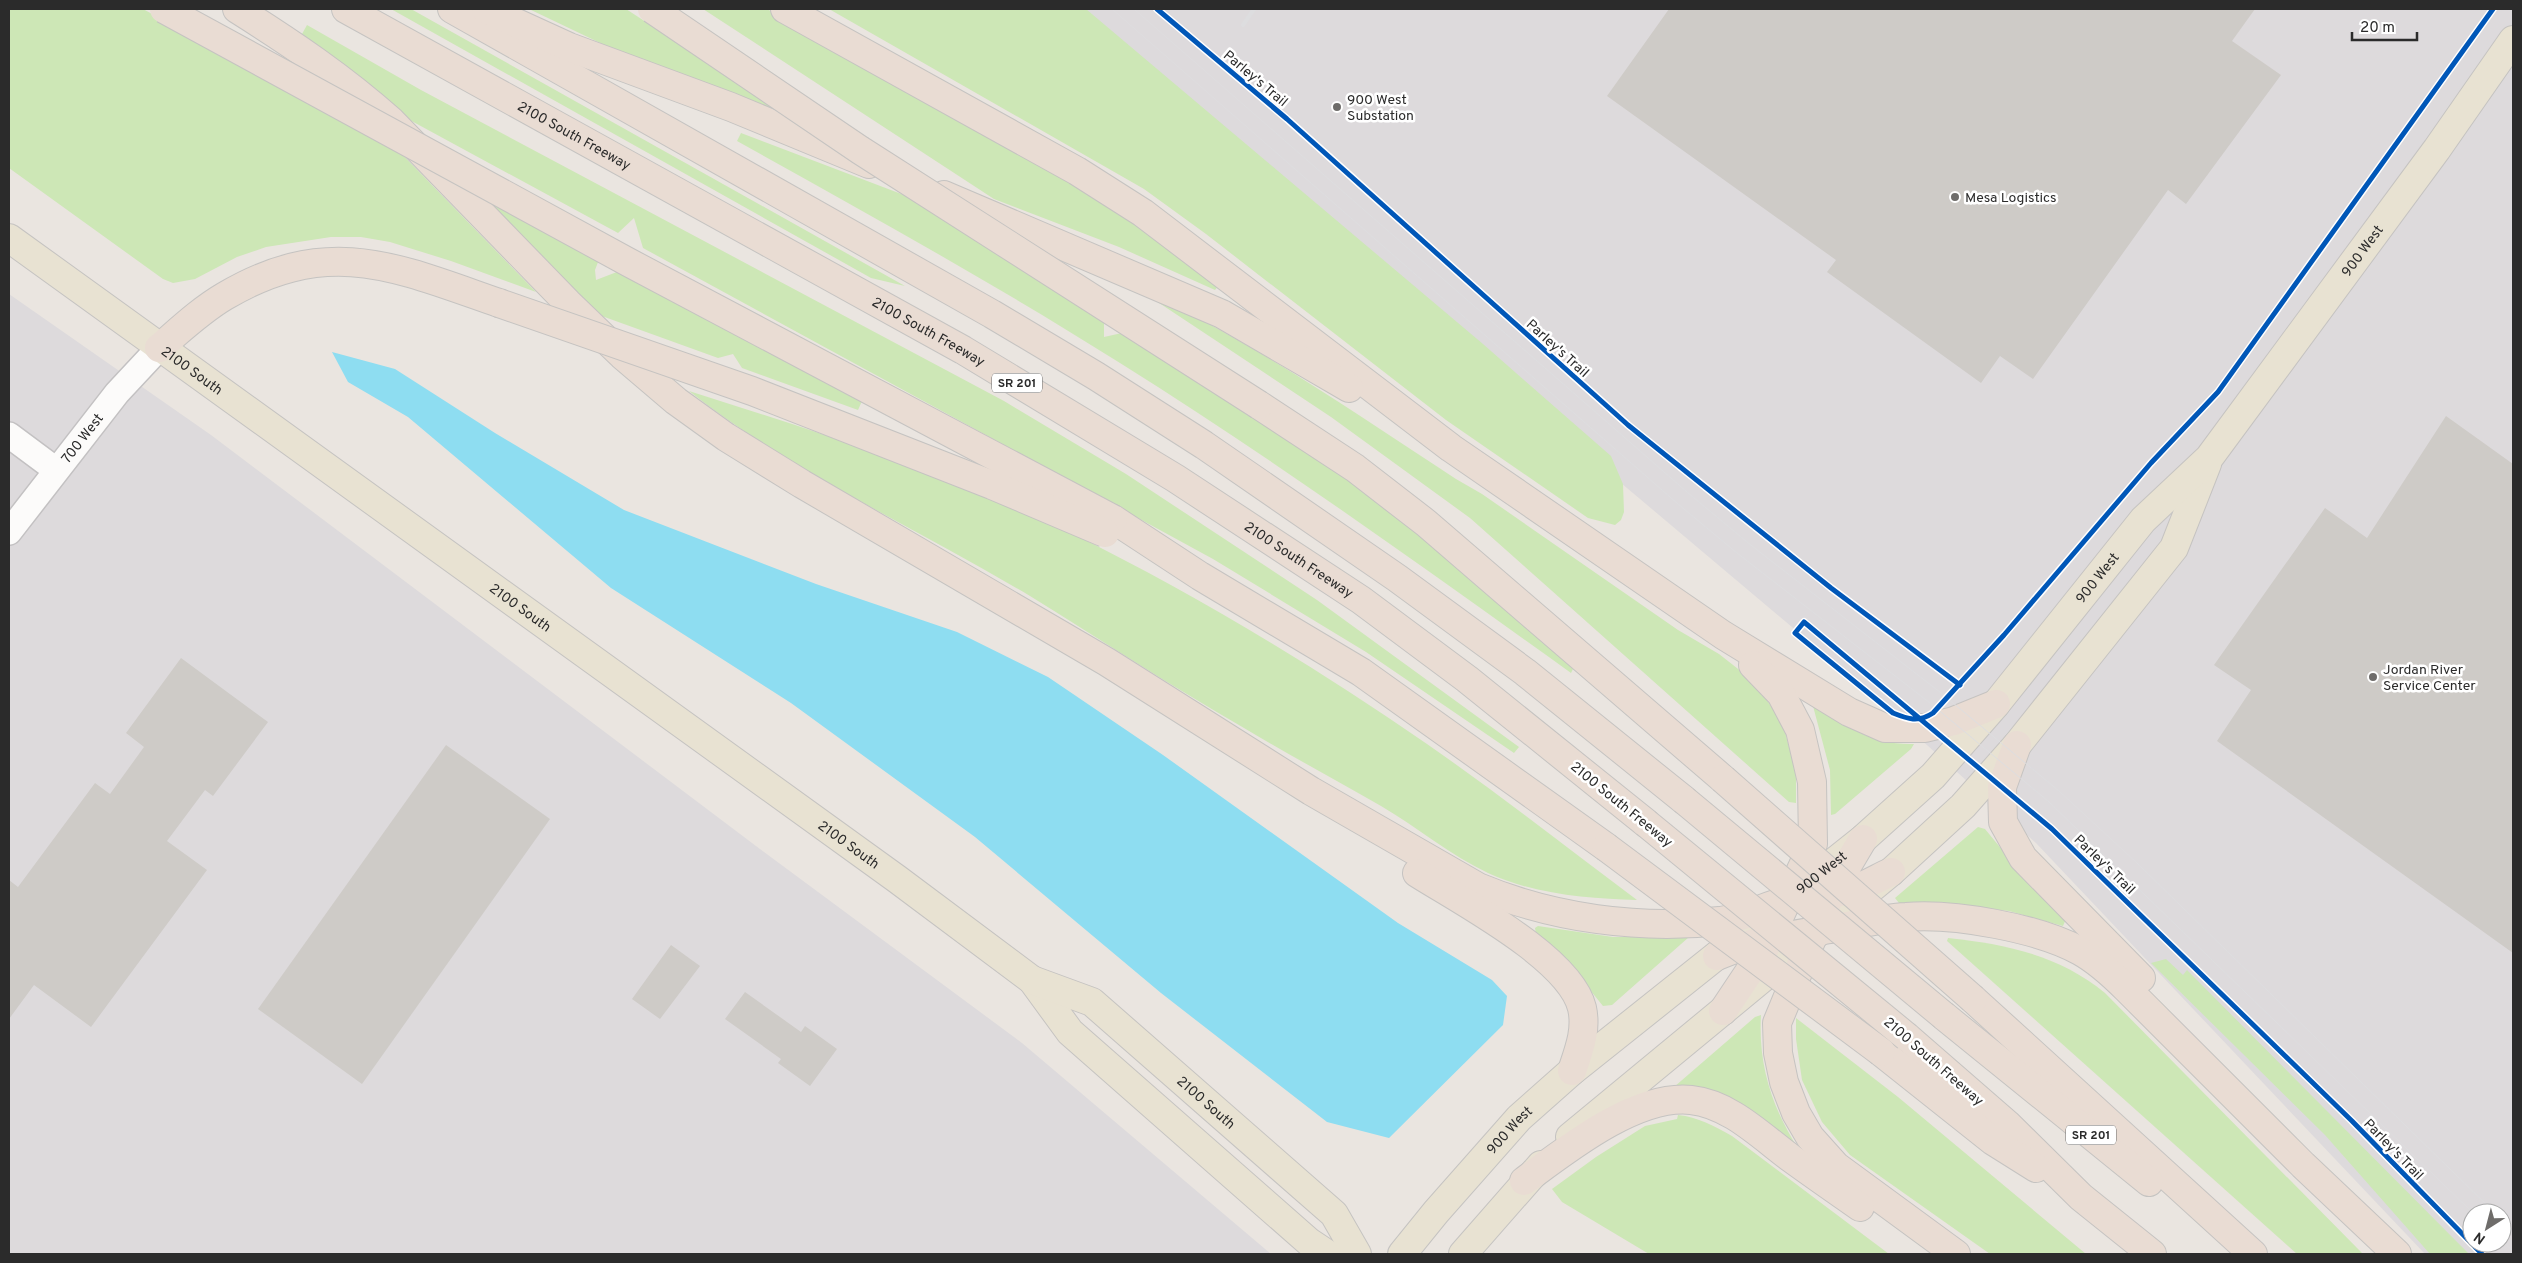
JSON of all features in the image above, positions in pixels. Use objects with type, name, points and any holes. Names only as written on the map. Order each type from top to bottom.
[{"type":"highway","points":[[164,9],[1200,576],[1361,672],[1606,847],[1881,1052],[1993,1141],[2081,1197]]},
{"type":"highway","points":[[237,9],[329,70],[391,121],[568,303],[622,355],[676,401],[772,466],[1106,662],[1311,792],[1478,887],[1542,910],[1579,917],[1618,921],[1694,922],[1721,920],[1786,901],[1854,889],[1891,872]]},
{"type":"highway","name":"2100 South Freeway","points":[[346,9],[963,350],[1175,478],[1360,600],[1467,679],[1907,1037],[2007,1124],[2081,1197],[2152,1254]]},
{"type":"highway","name":"SR 201","points":[[452,9],[992,314],[1154,413],[1397,578],[1525,672],[1684,800],[1944,1016],[2237,1254]]},
{"type":"highway","points":[[486,9],[569,47],[777,126],[1222,314],[1451,448]]},
{"type":"highway","points":[[652,9],[860,150],[1259,405],[1354,468],[1426,523],[1723,779],[1973,999],[2253,1254]]},
{"type":"highway","points":[[785,9],[1077,171],[1143,213],[1451,448],[1723,635],[1849,712],[1884,728],[1925,728],[1954,721],[1996,704]]},
{"type":"highway","points":[[159,348],[224,296],[265,276],[308,262],[358,262],[410,272],[752,391],[992,485],[1111,527]]},
{"type":"highway","points":[[1723,635],[1781,694],[1800,730],[1812,782],[1813,844],[1769,939],[1749,975],[1723,1011]]},
{"type":"highway","points":[[2017,745],[2002,787],[2003,822],[2023,858],[2315,1151],[2408,1254]]},
{"type":"highway","points":[[1311,792],[1385,852],[1522,940],[1561,972],[1577,996],[1583,1017],[1584,1034],[1572,1071]]},
{"type":"highway","points":[[1863,839],[1831,893],[1777,1023],[1778,1053],[1784,1082],[1796,1113],[1810,1137],[1836,1166],[1956,1254]]},
{"type":"highway","points":[[1717,956],[1739,946],[1769,939],[1906,917],[1948,919],[2012,928],[2047,938],[2079,951],[2106,969],[2127,989],[2303,1165],[2397,1254]]},
{"type":"highway","points":[[1524,1181],[1558,1156],[1611,1123],[1652,1104],[1692,1100],[1717,1107],[1740,1120],[1904,1238],[1937,1254]]},
{"type":"main road","name":"900 West","points":[[1402,1254],[1436,1212],[1519,1118],[1572,1071],[1863,839],[1933,776],[1996,704],[2143,520],[2209,458],[2437,148],[2513,40]]},
{"type":"main road","name":"2100 South","points":[[9,238],[897,879],[1032,980],[1092,1002],[1334,1214],[1357,1254]]},
{"type":"main road","name":"900 West","points":[[1463,1254],[1524,1181],[1559,1146],[1723,1011],[1816,931],[1891,872],[1963,806],[2017,745],[2174,548],[2209,458]]},
{"type":"main road","name":"2100 South","points":[[1032,980],[1070,1032],[1308,1242],[1327,1254]]},
{"type":"street","name":"700 West","points":[[9,532],[117,393],[159,348]]},
{"type":"street","points":[[9,435],[56,470]]},
{"type":"shaded area","points":[[1049,9],[2513,9],[2513,1254],[2425,1254],[2036,843],[1849,675],[1171,104]]},
{"type":"shaded area","points":[[9,294],[211,435],[752,843],[1022,1043],[1271,1254],[9,1254]]},
{"type":"green space","points":[[9,9],[143,9],[395,147],[536,292],[451,261],[390,242],[361,237],[331,237],[266,247],[237,257],[195,279],[173,283],[163,279],[9,168]]},
{"type":"green space","points":[[391,9],[411,9],[905,286],[871,278]]},
{"type":"green space","points":[[529,9],[626,9],[807,127],[617,51]]},
{"type":"green space","points":[[703,9],[767,9],[1107,202],[1220,284],[1215,290],[1119,247],[994,199]]},
{"type":"green space","points":[[829,9],[1086,9],[1483,344],[1611,456],[1623,484],[1624,512],[1621,520],[1615,525],[1588,518],[1446,420],[1206,234],[1144,189]]},
{"type":"green space","points":[[307,25],[421,90],[1004,401],[1126,474],[1317,600],[1519,747],[1514,753],[1366,652],[1213,559],[643,248],[634,218],[618,233],[406,118],[302,34]]},
{"type":"green space","points":[[741,133],[925,203],[1104,321],[1104,337],[1122,333],[1277,432],[1390,510],[1446,553],[1520,618],[1573,669],[1571,673],[1460,593],[1235,437],[1073,334],[978,277],[737,141]]},
{"type":"green space","points":[[478,192],[600,257],[595,270],[596,280],[622,270],[862,401],[858,410],[742,368],[733,354],[718,358],[599,315]]},
{"type":"green space","points":[[1132,285],[1217,328],[1298,376],[1482,494],[1678,630],[1719,654],[1742,672],[1764,696],[1783,724],[1796,774],[1796,803],[1789,802],[1470,518],[1331,417]]},
{"type":"green space","points":[[689,391],[834,438],[931,473],[1025,512],[1117,556],[1253,632],[1384,715],[1480,782],[1637,900],[1580,897],[1542,891],[1505,880],[1474,866],[1381,806],[1217,712],[1030,596],[856,499],[770,448],[729,421]]},
{"type":"green space","points":[[1813,706],[1819,706],[1841,722],[1863,734],[1886,742],[1914,744],[1911,749],[1835,814],[1831,815],[1830,770]]},
{"type":"green space","points":[[1978,827],[1985,829],[2013,863],[2066,919],[2063,926],[2009,911],[1942,903],[1899,903],[1895,898]]},
{"type":"green space","points":[[1538,926],[1613,937],[1689,937],[1612,1005],[1603,1006],[1565,959],[1536,935],[1535,928]]},
{"type":"green space","points":[[1948,938],[2011,948],[2050,960],[2069,969],[2105,993],[2363,1254],[2297,1254],[1947,941]]},
{"type":"green space","points":[[2166,959],[2183,975],[2187,970],[2462,1247],[2462,1253],[2469,1254],[2430,1254],[2325,1135],[2151,963]]},
{"type":"green space","points":[[1761,1015],[1762,1051],[1769,1086],[1781,1118],[1799,1150],[1674,1087],[1755,1017]]},
{"type":"green space","points":[[1796,1018],[1898,1097],[2086,1254],[1990,1254],[1850,1155],[1822,1122],[1802,1080],[1796,1039]]},
{"type":"green space","points":[[1678,1115],[1712,1125],[1732,1136],[1889,1254],[1649,1254],[1562,1202],[1552,1189],[1596,1157],[1645,1126],[1677,1119]]},
{"type":"water","points":[[332,352],[395,369],[495,433],[624,510],[816,584],[957,632],[1048,677],[1163,755],[1398,923],[1492,980],[1507,996],[1503,1025],[1389,1138],[1327,1122],[1161,993],[975,837],[791,703],[611,588],[408,417],[348,382]]},
{"type":"building","name":"Mesa Logistics","points":[[1669,9],[2255,9],[2232,41],[2281,75],[2186,204],[2168,190],[2033,379],[2000,356],[1981,383],[1827,272],[1836,260],[1607,96]]},
{"type":"building","name":"Jordan River Service Center","points":[[2446,416],[2513,464],[2513,953],[2217,741],[2251,690],[2214,665],[2325,508],[2367,538]]},
{"type":"building","points":[[181,658],[268,722],[213,796],[205,790],[167,841],[207,870],[91,1027],[34,985],[9,1019],[9,880],[18,887],[95,783],[110,794],[144,747],[126,733]]},
{"type":"building","points":[[446,745],[550,819],[362,1084],[258,1009]]},
{"type":"building","points":[[671,945],[700,966],[660,1019],[632,999]]},
{"type":"building","points":[[745,992],[801,1032],[805,1026],[837,1049],[810,1086],[778,1063],[781,1059],[725,1019]]},
{"type":"tram line","points":[[1112,9],[1678,504],[1737,553],[1930,703],[2048,801],[2463,1203]]},
{"type":"tram line","points":[[1134,9],[1687,492],[1747,542],[1941,693],[2059,791],[2137,863],[2485,1203]]},
{"type":"railway","points":[[1243,25],[1254,9]]},
{"type":"cycle path","name":"Parley's Trail","points":[[1157,9],[1287,119],[1628,425],[1831,588],[1960,685]]},
{"type":"cycle path","name":"Parley's Trail","points":[[2482,1254],[2352,1121],[2052,829],[1804,622],[1795,633],[1893,713],[1913,719],[1918,719],[1923,718],[1933,713],[2004,635],[2151,463],[2218,392],[2493,9]]},
{"type":"place","name":"900 West Substation","points":[[1337,107]]},
{"type":"place","name":"Mesa Logistics","points":[[1955,197]]},
{"type":"place","name":"Jordan River Service Center","points":[[2373,677]]}]
